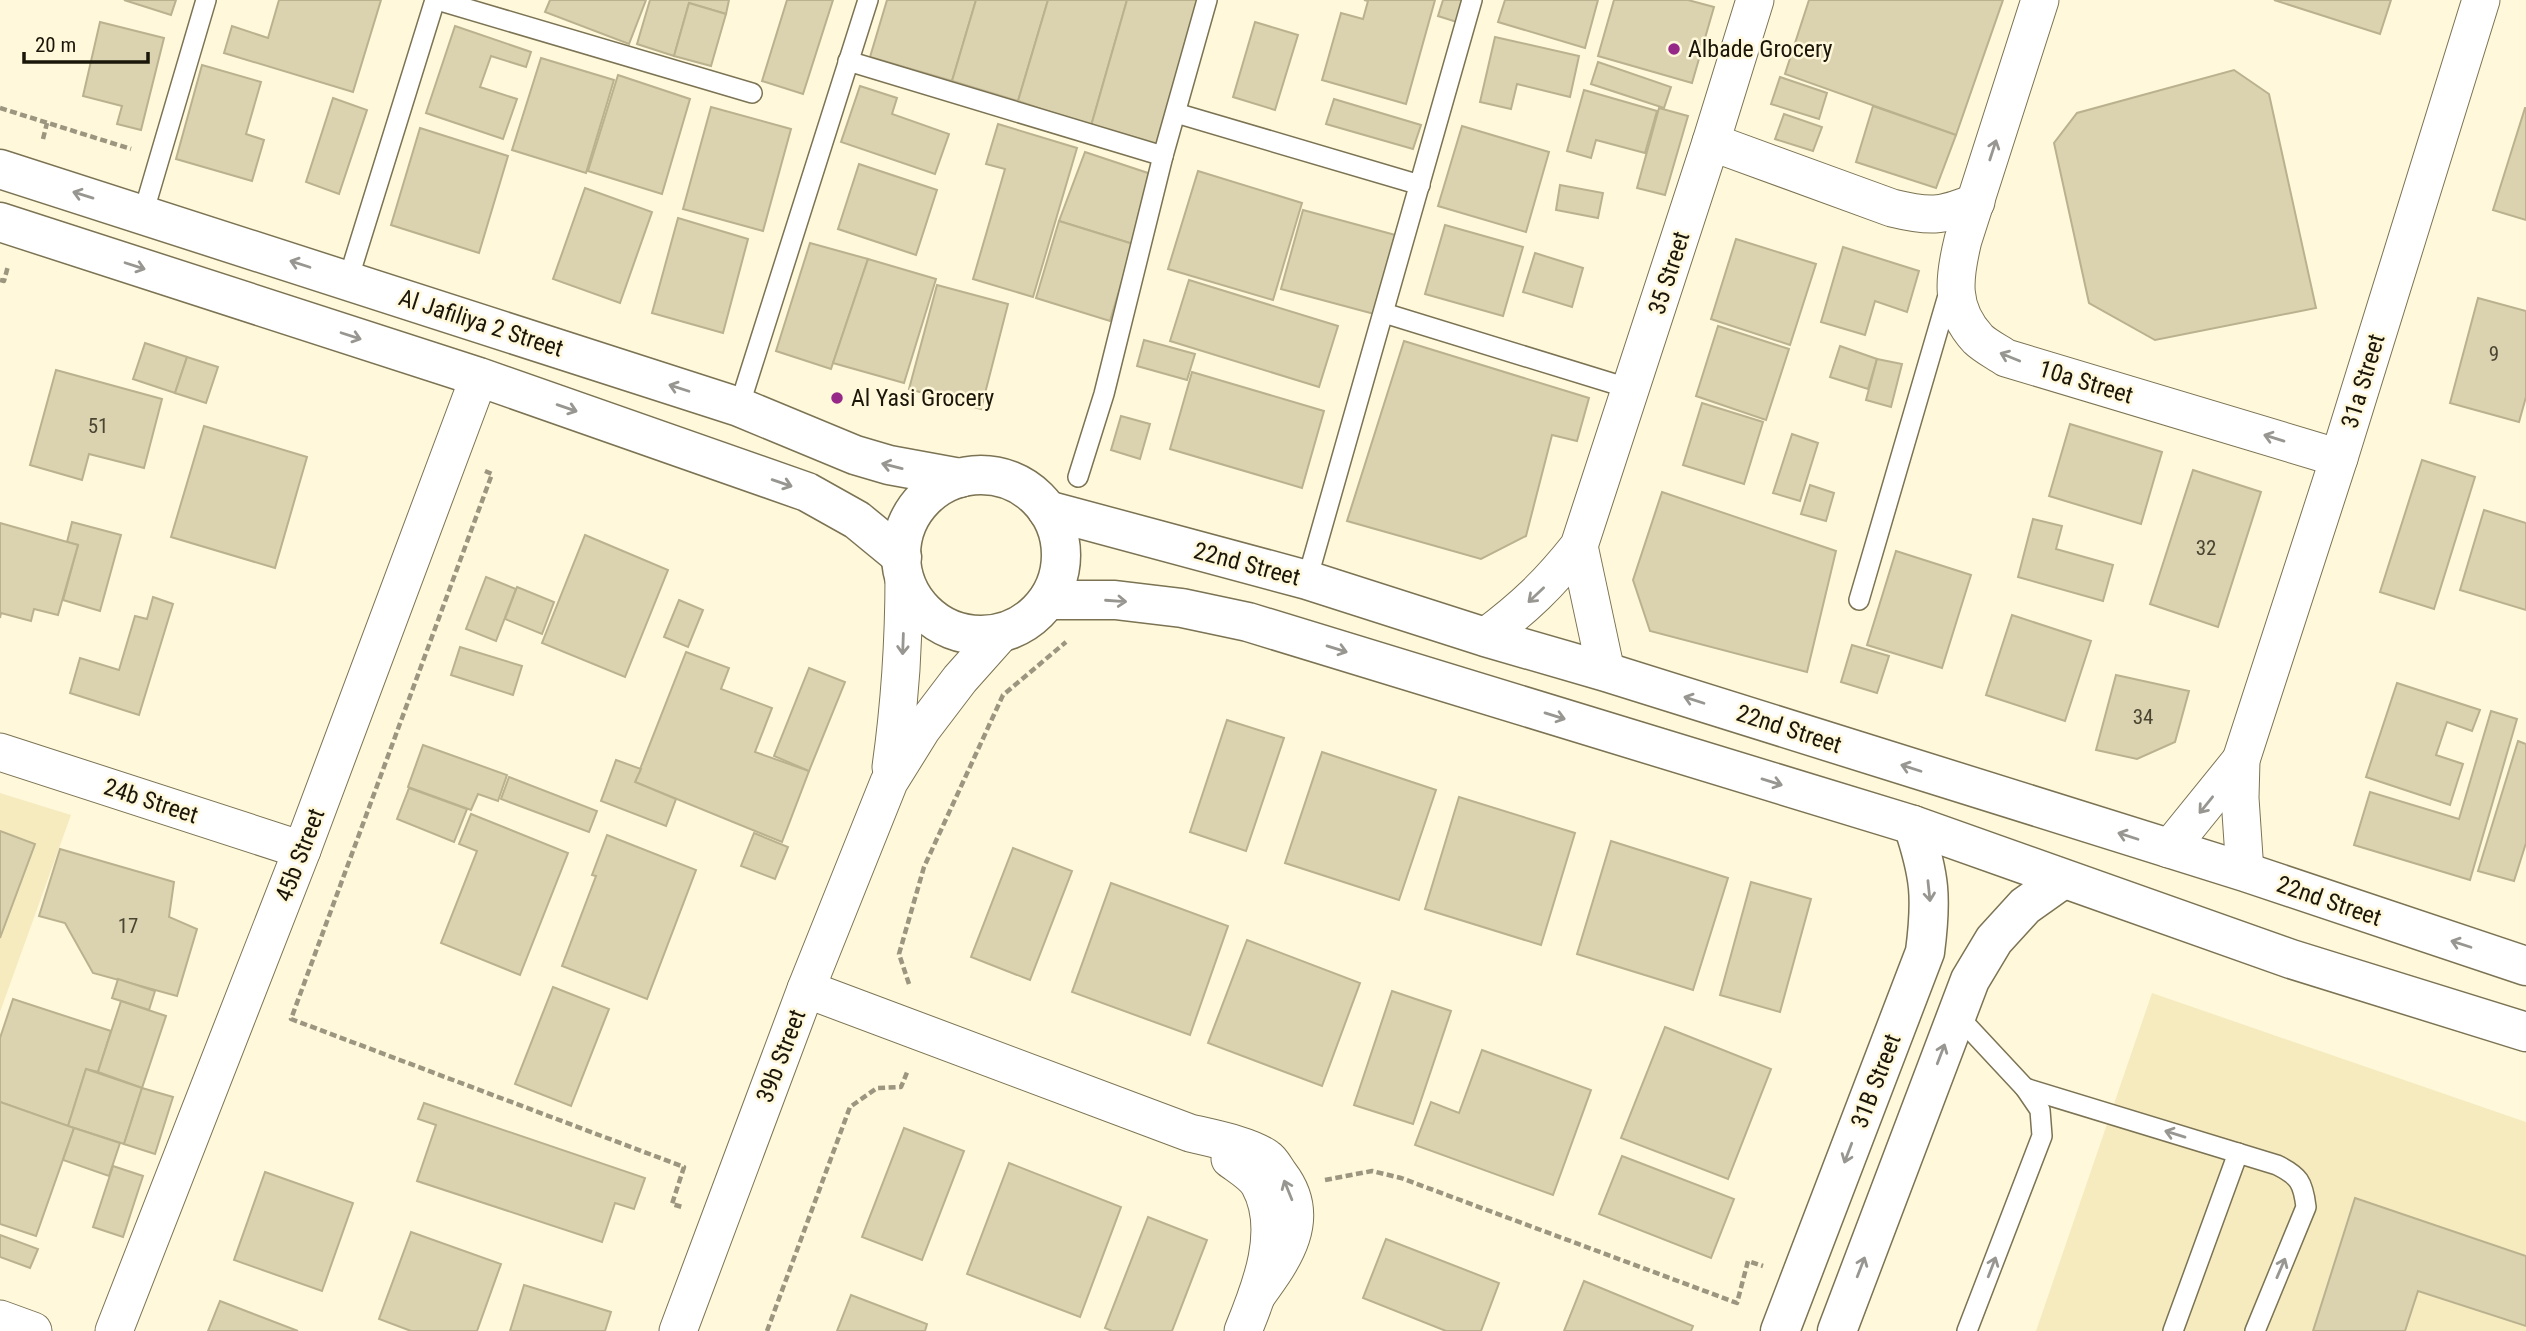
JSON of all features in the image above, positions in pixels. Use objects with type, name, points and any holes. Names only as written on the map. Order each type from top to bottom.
[{"type":"street","name":"35 Street","points":[[1485,637],[1520,610],[1552,580],[1579,545],[1755,0]]},
{"type":"street","name":"10a Street","points":[[2040,0],[1955,275],[1959,310],[1979,340],[2006,358],[2339,458]]},
{"type":"street","name":"31a Street","points":[[2245,872],[2240,798],[2241,760],[2339,458],[2482,0]]},
{"type":"street","points":[[1711,142],[1892,208],[1921,215],[1949,213],[1976,202]]},
{"type":"street","name":"Al Jafiliya 2 Street","points":[[0,169],[739,407],[855,455],[889,466],[960,478]]},
{"type":"street","points":[[0,222],[479,377],[807,492],[857,520],[903,566]]},
{"type":"street","name":"45b Street","points":[[114,1331],[302,850],[479,377]]},
{"type":"street","points":[[983,474],[1008,479],[1030,490],[1047,510],[1058,531],[1061,555],[1058,578],[1048,600],[1027,621],[1001,633],[981,635],[960,632],[941,624],[925,612],[912,595],[903,566],[905,531],[916,508],[935,489],[960,478],[983,474]]},
{"type":"street","name":"22nd Street","points":[[1047,510],[1307,580],[2245,872],[2526,965]]},
{"type":"street","points":[[1579,545],[1606,672]]},
{"type":"street","name":"39b Street","points":[[889,782],[904,645],[903,566]]},
{"type":"street","points":[[1048,600],[1115,600],[1182,608],[1248,622],[1913,825],[2291,959],[2526,1032]]},
{"type":"street","name":"39b Street","points":[[678,1331],[806,989],[889,782],[929,719],[1001,633]]},
{"type":"street","name":"24b Street","points":[[0,752],[302,850]]},
{"type":"street","name":"31a Street","points":[[2169,849],[2241,760]]},
{"type":"street","name":"31B Street","points":[[1780,1331],[1926,952],[1931,909],[1927,867],[1913,825]]},
{"type":"street","points":[[1837,1331],[1970,980],[1994,940],[2025,906],[2063,879]]},
{"type":"street","points":[[806,989],[1190,1133],[1233,1143],[1267,1158],[1290,1188],[1296,1226],[1282,1261],[1257,1295]]},
{"type":"street","points":[[1190,1133],[1227,1156],[1258,1182],[1271,1220],[1266,1259],[1257,1295],[1243,1331]]},
{"type":"street","points":[[0,1319],[33,1331]]},
{"type":"lane","points":[[143,214],[206,0]]},
{"type":"lane","points":[[348,279],[436,0],[752,93]]},
{"type":"lane","points":[[739,407],[868,0]]},
{"type":"lane","points":[[1078,477],[1104,394],[1163,156],[1207,0]]},
{"type":"lane","points":[[1307,580],[1472,0]]},
{"type":"lane","points":[[848,61],[1163,156]]},
{"type":"lane","points":[[1176,113],[1420,185]]},
{"type":"lane","points":[[1859,600],[1955,275]]},
{"type":"lane","points":[[1384,313],[1631,389]]},
{"type":"lane","points":[[1956,1014],[2025,1088],[2040,1110],[2042,1136],[1967,1331]]},
{"type":"lane","points":[[2025,1088],[2277,1165],[2294,1174],[2304,1189],[2306,1207],[2255,1331]]},
{"type":"lane","points":[[2173,1331],[2238,1153]]},
{"type":"path","points":[[0,108],[159,158]]},
{"type":"path","points":[[450,455],[492,474],[291,1019],[684,1167],[672,1204],[720,1219]]},
{"type":"path","points":[[767,1331],[850,1107],[877,1088],[901,1087],[924,1034],[932,1009],[909,984],[899,954],[924,867],[1003,695],[1115,600]]},
{"type":"path","points":[[1290,1188],[1372,1171],[1401,1178],[1737,1303],[1748,1261],[1800,1278]]},
{"type":"shaded area","points":[[0,793],[71,815],[0,1012]]},
{"type":"shaded area","points":[[2152,993],[2526,1122],[2526,1331],[2036,1331]]},
{"type":"building","points":[[124,0],[176,0],[171,15]]},
{"type":"building","points":[[279,0],[381,0],[353,92],[224,53],[232,26],[268,38]]},
{"type":"building","points":[[550,0],[646,0],[629,44],[545,12]]},
{"type":"building","points":[[650,0],[729,0],[726,14],[689,3],[674,56],[637,44]]},
{"type":"building","points":[[787,0],[833,0],[803,94],[762,81]]},
{"type":"building","points":[[887,0],[976,0],[952,81],[870,57]]},
{"type":"building","points":[[976,0],[1048,0],[1018,101],[952,81]]},
{"type":"building","points":[[1048,0],[1127,0],[1091,126],[1018,101]]},
{"type":"building","points":[[1127,0],[1204,0],[1161,146],[1091,126]]},
{"type":"building","points":[[1364,0],[1435,0],[1406,104],[1322,80],[1341,13],[1363,19],[1368,1]]},
{"type":"building","points":[[1443,0],[1467,0],[1460,23],[1438,16]]},
{"type":"building","points":[[1505,0],[1598,0],[1585,48],[1498,22]]},
{"type":"building","points":[[1614,0],[1688,0],[1714,7],[1692,83],[1598,56]]},
{"type":"building","points":[[1809,0],[2003,0],[1956,135],[1785,74]]},
{"type":"building","points":[[2274,0],[2391,0],[2380,34]]},
{"type":"building","points":[[689,3],[726,14],[711,66],[674,56]]},
{"type":"building","points":[[100,22],[164,38],[141,130],[117,124],[122,106],[83,96]]},
{"type":"building","points":[[1255,22],[1298,35],[1275,110],[1233,97]]},
{"type":"building","points":[[455,26],[531,52],[526,67],[491,56],[480,87],[517,99],[503,139],[426,113]]},
{"type":"building","points":[[1495,37],[1579,56],[1570,97],[1517,84],[1511,109],[1480,102]]},
{"type":"building","points":[[541,58],[614,80],[586,173],[512,150]]},
{"type":"building","points":[[1598,62],[1671,87],[1664,108],[1591,84]]},
{"type":"building","points":[[202,65],[261,82],[246,134],[264,140],[252,181],[176,159]]},
{"type":"building","points":[[2234,70],[2269,94],[2316,308],[2155,340],[2089,303],[2054,143],[2077,113]]},
{"type":"building","points":[[618,75],[690,99],[662,194],[588,171]]},
{"type":"building","points":[[1780,77],[1827,93],[1819,119],[1771,104]]},
{"type":"building","points":[[860,86],[897,98],[892,114],[949,134],[935,174],[841,142]]},
{"type":"building","points":[[1584,90],[1657,111],[1645,153],[1596,140],[1591,158],[1567,151]]},
{"type":"building","points":[[333,98],[367,110],[339,194],[306,182]]},
{"type":"building","points":[[1334,99],[1421,125],[1413,149],[1326,124]]},
{"type":"building","points":[[1873,106],[1956,135],[1936,188],[1856,162]]},
{"type":"building","points":[[711,107],[791,129],[763,231],[683,209]]},
{"type":"building","points":[[1659,108],[1688,116],[1665,195],[1637,188]]},
{"type":"building","points":[[2526,108],[2526,220],[2493,210]]},
{"type":"building","points":[[1784,114],[1822,127],[1813,151],[1775,139]]},
{"type":"building","points":[[998,124],[1077,148],[1033,297],[973,279],[1005,169],[986,164]]},
{"type":"building","points":[[1462,126],[1549,152],[1526,232],[1438,206]]},
{"type":"building","points":[[420,128],[508,156],[479,253],[391,225]]},
{"type":"building","points":[[1085,152],[1151,174],[1133,244],[1059,221]]},
{"type":"building","points":[[859,164],[937,190],[916,255],[838,229]]},
{"type":"building","points":[[1198,171],[1302,203],[1273,300],[1168,269]]},
{"type":"building","points":[[1560,185],[1603,193],[1598,218],[1556,210]]},
{"type":"building","points":[[585,188],[652,212],[620,303],[553,279]]},
{"type":"building","points":[[1303,210],[1399,236],[1378,315],[1281,289]]},
{"type":"building","points":[[678,218],[748,239],[723,333],[652,313]]},
{"type":"building","points":[[1059,221],[1133,244],[1110,321],[1036,298]]},
{"type":"building","points":[[1445,225],[1523,247],[1503,316],[1425,294]]},
{"type":"building","points":[[1736,239],[1816,264],[1790,345],[1711,319]]},
{"type":"building","points":[[810,243],[868,259],[831,369],[776,351]]},
{"type":"building","points":[[1843,247],[1919,271],[1907,312],[1875,301],[1865,335],[1821,322]]},
{"type":"building","points":[[1535,253],[1583,268],[1572,307],[1523,292]]},
{"type":"building","points":[[868,259],[936,279],[904,383],[833,363]]},
{"type":"building","points":[[1189,280],[1338,326],[1319,387],[1170,341]]},
{"type":"building","points":[[937,285],[1008,304],[981,409],[909,389]]},
{"type":"building","points":[[2478,298],[2526,311],[2526,397],[2519,422],[2450,403]]},
{"type":"building","points":[[1718,326],[1789,349],[1766,420],[1696,396]]},
{"type":"building","points":[[1144,340],[1195,354],[1187,380],[1137,366]]},
{"type":"building","points":[[1404,341],[1589,398],[1577,441],[1552,435],[1526,536],[1481,559],[1347,521]]},
{"type":"building","points":[[145,343],[187,357],[175,393],[133,379]]},
{"type":"building","points":[[1840,346],[1877,359],[1868,389],[1830,377]]},
{"type":"building","points":[[187,357],[218,367],[206,403],[175,393]]},
{"type":"building","points":[[1877,359],[1902,364],[1891,407],[1866,400]]},
{"type":"building","points":[[56,370],[162,399],[144,468],[89,454],[82,480],[30,465]]},
{"type":"building","points":[[1192,372],[1324,411],[1302,488],[1170,449]]},
{"type":"building","points":[[1702,403],[1763,422],[1744,484],[1683,465]]},
{"type":"building","points":[[1121,416],[1150,424],[1140,459],[1111,450]]},
{"type":"building","points":[[2070,424],[2162,452],[2141,524],[2049,496]]},
{"type":"building","points":[[204,426],[307,457],[275,568],[171,537]]},
{"type":"building","points":[[1792,434],[1818,443],[1800,501],[1773,493]]},
{"type":"building","points":[[2422,460],[2475,477],[2434,609],[2380,592]]},
{"type":"building","points":[[2193,470],[2261,492],[2218,627],[2150,604]]},
{"type":"building","points":[[1810,485],[1834,493],[1826,521],[1801,514]]},
{"type":"building","points":[[1662,492],[1836,551],[1807,672],[1650,631],[1633,580]]},
{"type":"building","points":[[2484,510],[2526,523],[2526,610],[2460,590]]},
{"type":"building","points":[[2033,519],[2062,526],[2056,549],[2113,565],[2103,601],[2018,577]]},
{"type":"building","points":[[72,522],[121,535],[100,611],[63,600],[78,545],[67,542]]},
{"type":"building","points":[[0,523],[78,545],[58,615],[34,609],[31,621],[1,613],[0,618]]},
{"type":"building","points":[[585,535],[668,570],[625,677],[542,643]]},
{"type":"building","points":[[1896,551],[1971,575],[1942,668],[1867,645]]},
{"type":"building","points":[[486,577],[516,589],[496,641],[466,629]]},
{"type":"building","points":[[517,587],[554,602],[542,634],[505,619]]},
{"type":"building","points":[[153,597],[173,604],[139,715],[70,693],[80,658],[119,670],[135,616],[147,619]]},
{"type":"building","points":[[679,600],[703,610],[688,647],[664,637]]},
{"type":"building","points":[[2012,615],[2091,641],[2065,721],[1986,695]]},
{"type":"building","points":[[1852,645],[1889,656],[1877,693],[1841,682]]},
{"type":"building","points":[[460,647],[522,666],[513,695],[451,675]]},
{"type":"building","points":[[686,652],[729,668],[721,689],[772,708],[755,752],[809,771],[782,842],[635,782]]},
{"type":"building","points":[[809,668],[845,682],[809,771],[774,756]]},
{"type":"building","points":[[2116,675],[2189,691],[2175,742],[2137,759],[2096,750]]},
{"type":"building","points":[[2397,683],[2480,710],[2472,731],[2447,722],[2436,755],[2463,764],[2450,805],[2366,777]]},
{"type":"building","points":[[2491,711],[2517,719],[2470,880],[2354,845],[2370,792],[2459,819]]},
{"type":"building","points":[[1227,720],[1284,738],[1246,851],[1190,832]]},
{"type":"building","points":[[2518,741],[2526,744],[2526,843],[2514,881],[2478,871]]},
{"type":"building","points":[[423,745],[507,775],[498,801],[478,794],[471,810],[408,787]]},
{"type":"building","points":[[1322,752],[1436,790],[1399,900],[1285,863]]},
{"type":"building","points":[[616,760],[641,769],[635,782],[676,799],[666,826],[601,801]]},
{"type":"building","points":[[509,777],[597,811],[589,832],[501,799]]},
{"type":"building","points":[[409,788],[467,809],[454,842],[397,819]]},
{"type":"building","points":[[1459,797],[1575,833],[1541,945],[1425,909]]},
{"type":"building","points":[[471,814],[568,853],[520,975],[441,943],[477,851],[459,844]]},
{"type":"building","points":[[0,831],[35,844],[0,938]]},
{"type":"building","points":[[754,833],[788,847],[775,879],[741,866]]},
{"type":"building","points":[[607,835],[696,870],[647,999],[562,966],[596,876],[592,875]]},
{"type":"building","points":[[1611,841],[1728,878],[1693,990],[1577,954]]},
{"type":"building","points":[[1013,848],[1072,871],[1030,980],[971,957]]},
{"type":"building","points":[[60,849],[174,882],[169,917],[197,929],[177,996],[93,973],[65,923],[39,916]]},
{"type":"building","points":[[1751,882],[1811,899],[1780,1012],[1720,995]]},
{"type":"building","points":[[1111,883],[1228,926],[1190,1035],[1072,992]]},
{"type":"building","points":[[1247,940],[1360,983],[1322,1086],[1208,1043]]},
{"type":"building","points":[[118,979],[155,991],[149,1010],[112,998]]},
{"type":"building","points":[[553,987],[609,1009],[571,1106],[515,1084]]},
{"type":"building","points":[[1392,991],[1451,1011],[1413,1124],[1354,1105]]},
{"type":"building","points":[[13,999],[111,1031],[98,1072],[86,1069],[68,1126],[0,1102],[0,1038]]},
{"type":"building","points":[[121,1001],[166,1016],[142,1088],[98,1072]]},
{"type":"building","points":[[1665,1027],[1771,1069],[1728,1179],[1621,1138]]},
{"type":"building","points":[[1482,1050],[1591,1090],[1553,1195],[1415,1145],[1431,1102],[1459,1113]]},
{"type":"building","points":[[86,1069],[142,1088],[124,1144],[68,1126]]},
{"type":"building","points":[[142,1088],[173,1097],[155,1154],[124,1144]]},
{"type":"building","points":[[0,1102],[74,1128],[36,1236],[0,1224]]},
{"type":"building","points":[[424,1103],[645,1178],[634,1209],[615,1203],[602,1242],[417,1181],[436,1125],[418,1119]]},
{"type":"building","points":[[74,1128],[120,1143],[109,1176],[63,1160]]},
{"type":"building","points":[[904,1128],[964,1151],[922,1260],[862,1237]]},
{"type":"building","points":[[1622,1156],[1734,1199],[1711,1258],[1599,1214]]},
{"type":"building","points":[[1009,1163],[1121,1207],[1080,1317],[967,1274]]},
{"type":"building","points":[[113,1166],[143,1176],[123,1237],[93,1227]]},
{"type":"building","points":[[265,1172],[353,1203],[322,1291],[234,1260]]},
{"type":"building","points":[[2355,1198],[2526,1256],[2526,1326],[2418,1291],[2405,1331],[2313,1331]]},
{"type":"building","points":[[1148,1217],[1207,1240],[1172,1331],[1112,1331],[1105,1328]]},
{"type":"building","points":[[411,1232],[501,1264],[477,1331],[411,1331],[379,1319]]},
{"type":"building","points":[[0,1235],[38,1249],[30,1268],[0,1257]]},
{"type":"building","points":[[1386,1239],[1499,1283],[1481,1331],[1446,1331],[1363,1298]]},
{"type":"building","points":[[1584,1281],[1693,1326],[1691,1331],[1564,1331]]},
{"type":"building","points":[[524,1285],[611,1312],[605,1331],[510,1331]]},
{"type":"building","points":[[851,1295],[927,1324],[925,1331],[837,1331]]},
{"type":"building","points":[[220,1301],[298,1331],[208,1331]]},
{"type":"place","name":"Albade Grocery","points":[[1674,49]]},
{"type":"place","name":"Al Yasi Grocery","points":[[837,398]]}]
